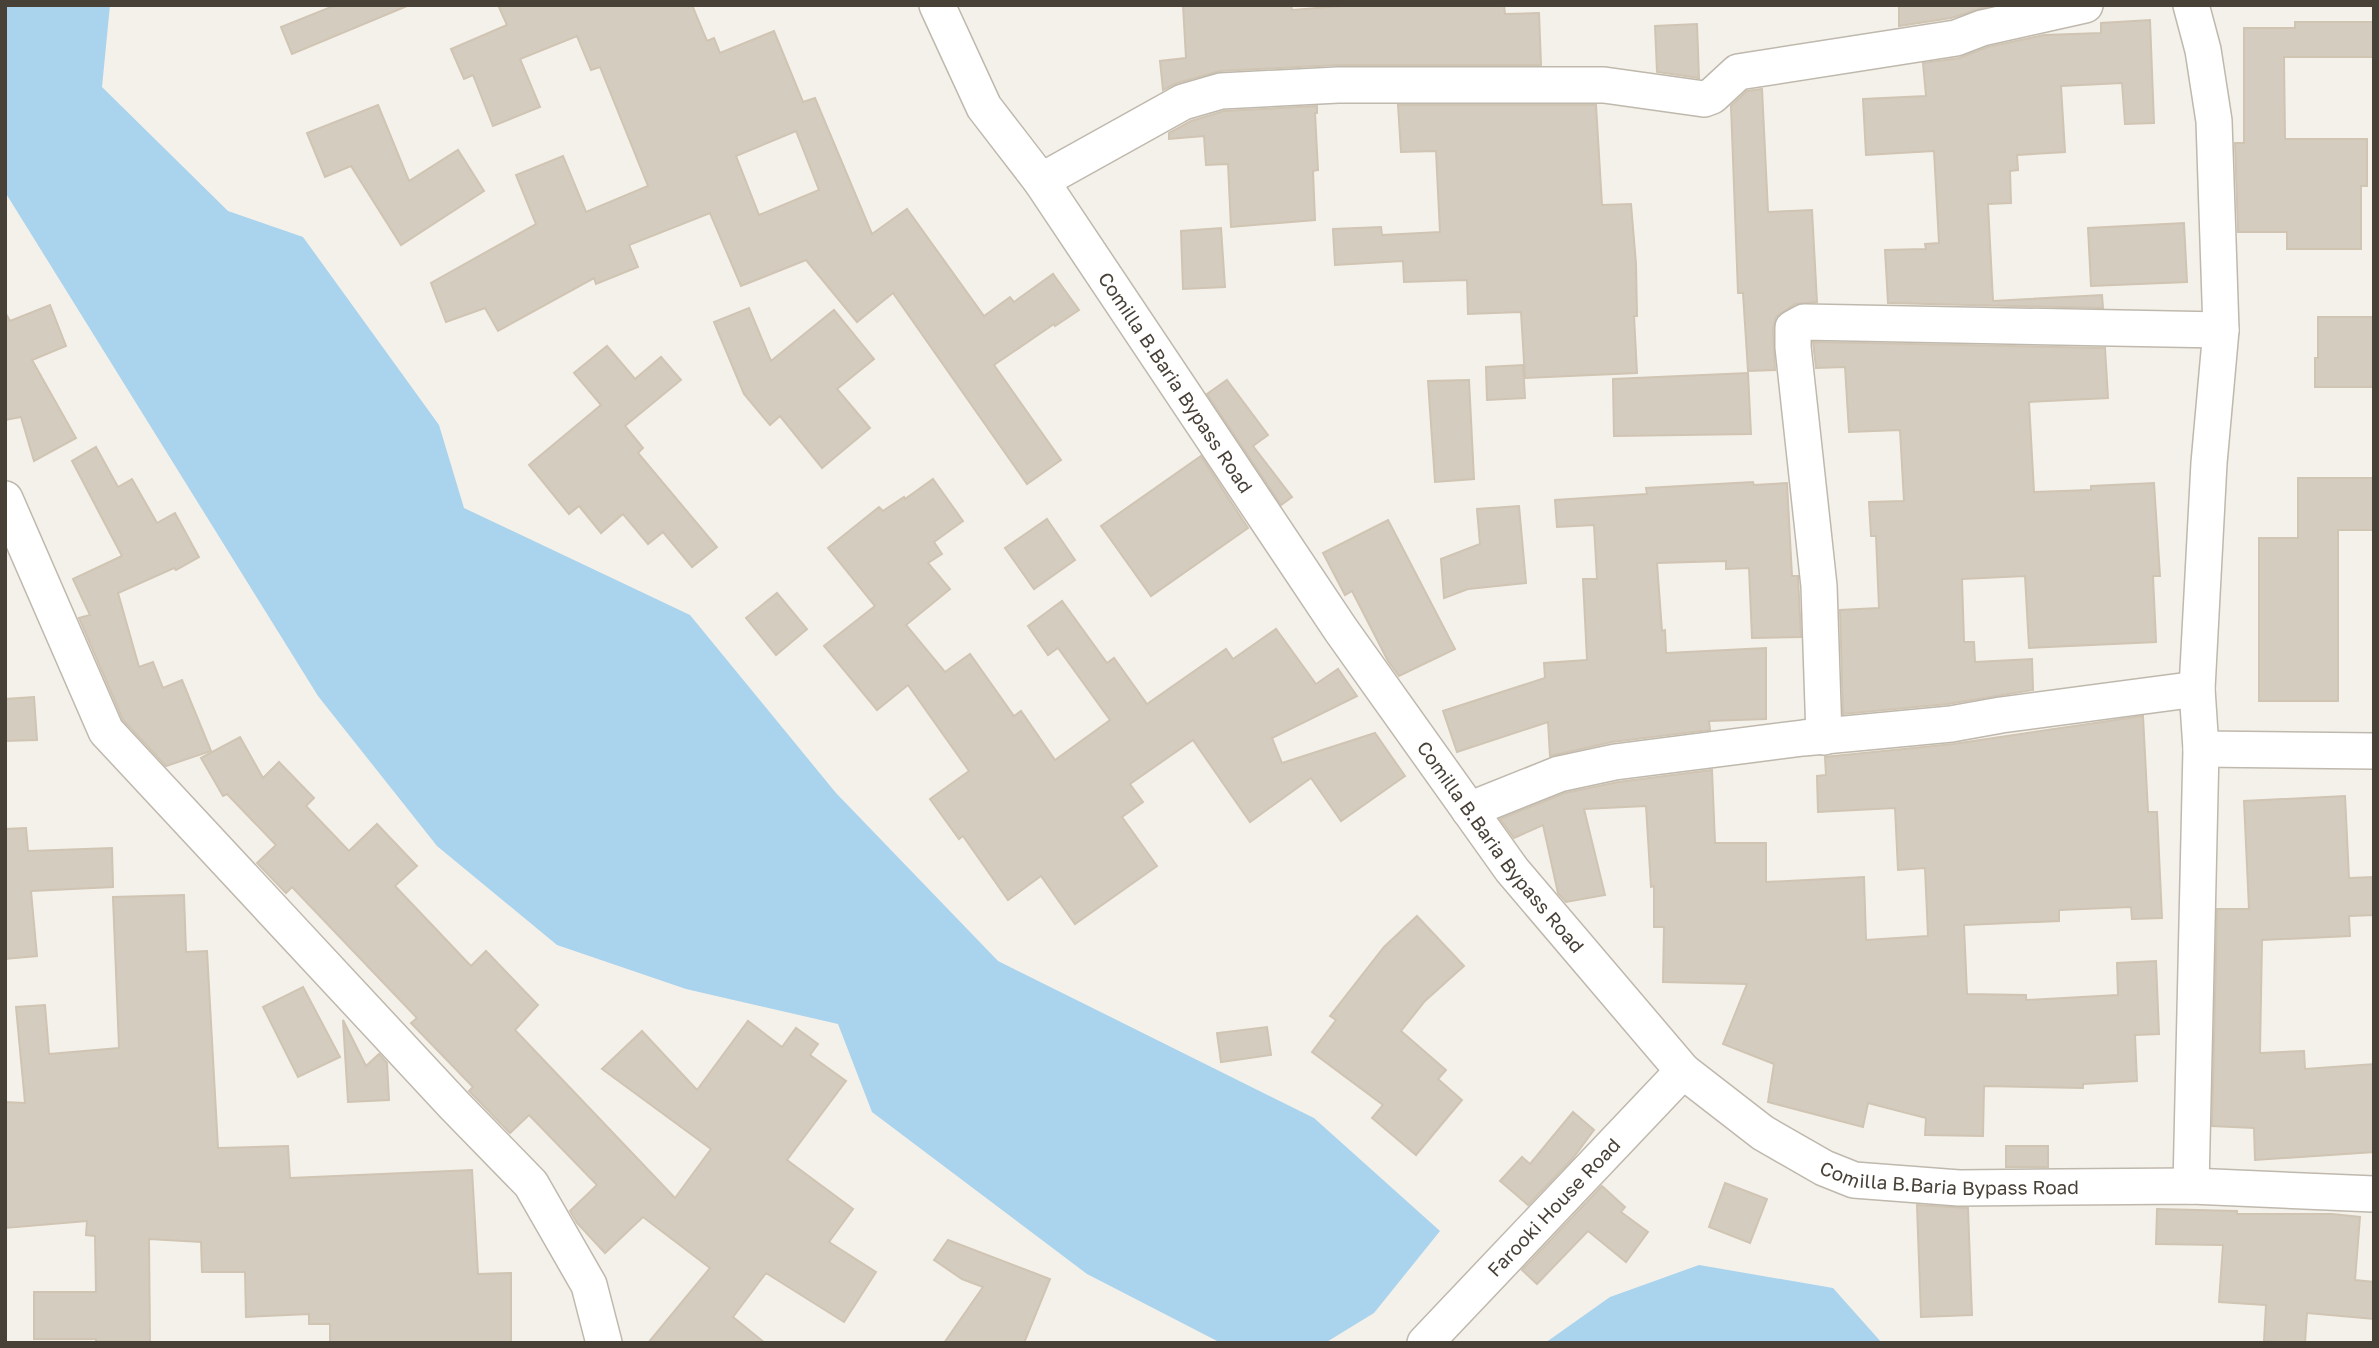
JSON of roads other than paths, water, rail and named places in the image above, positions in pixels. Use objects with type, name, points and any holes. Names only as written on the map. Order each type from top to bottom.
[{"type":"street","name":"Comilla B.Baria Bypass Road","points":[[937,5],[985,107],[1041,181],[1334,619],[1512,870],[1683,1071],[1763,1133],[1824,1168],[1854,1180],[1959,1188],[2191,1186],[2374,1194]]},
{"type":"street","points":[[1041,181],[1183,102],[1221,91],[1338,85],[1604,85],[1704,99],[1712,96],[1738,72],[1956,38],[1982,28],[2085,5]]},
{"type":"street","points":[[2191,5],[2203,50],[2214,121],[2221,330],[2209,463],[2197,689],[2201,750],[2191,1186]]},
{"type":"street","points":[[1824,737],[1819,586],[1793,328],[1804,322],[2221,330]]},
{"type":"street","points":[[5,499],[106,731],[531,1184],[589,1285],[604,1343]]},
{"type":"street","points":[[1469,810],[1559,774],[1615,762],[1803,738],[1951,724],[2197,689]]},
{"type":"street","points":[[2201,750],[2374,751]]},
{"type":"street","name":"Farooki House Road","points":[[1424,1343],[1683,1071]]},
{"type":"water","points":[[5,5],[110,5],[102,87],[228,211],[303,237],[439,425],[464,508],[690,615],[836,793],[998,961],[1314,1118],[1440,1231],[1374,1313],[1325,1343],[1221,1343],[1087,1274],[872,1112],[838,1024],[686,989],[557,945],[437,846],[318,696],[5,192]]},
{"type":"water","points":[[1699,1265],[1833,1288],[1882,1343],[1545,1343],[1610,1297]]}]
